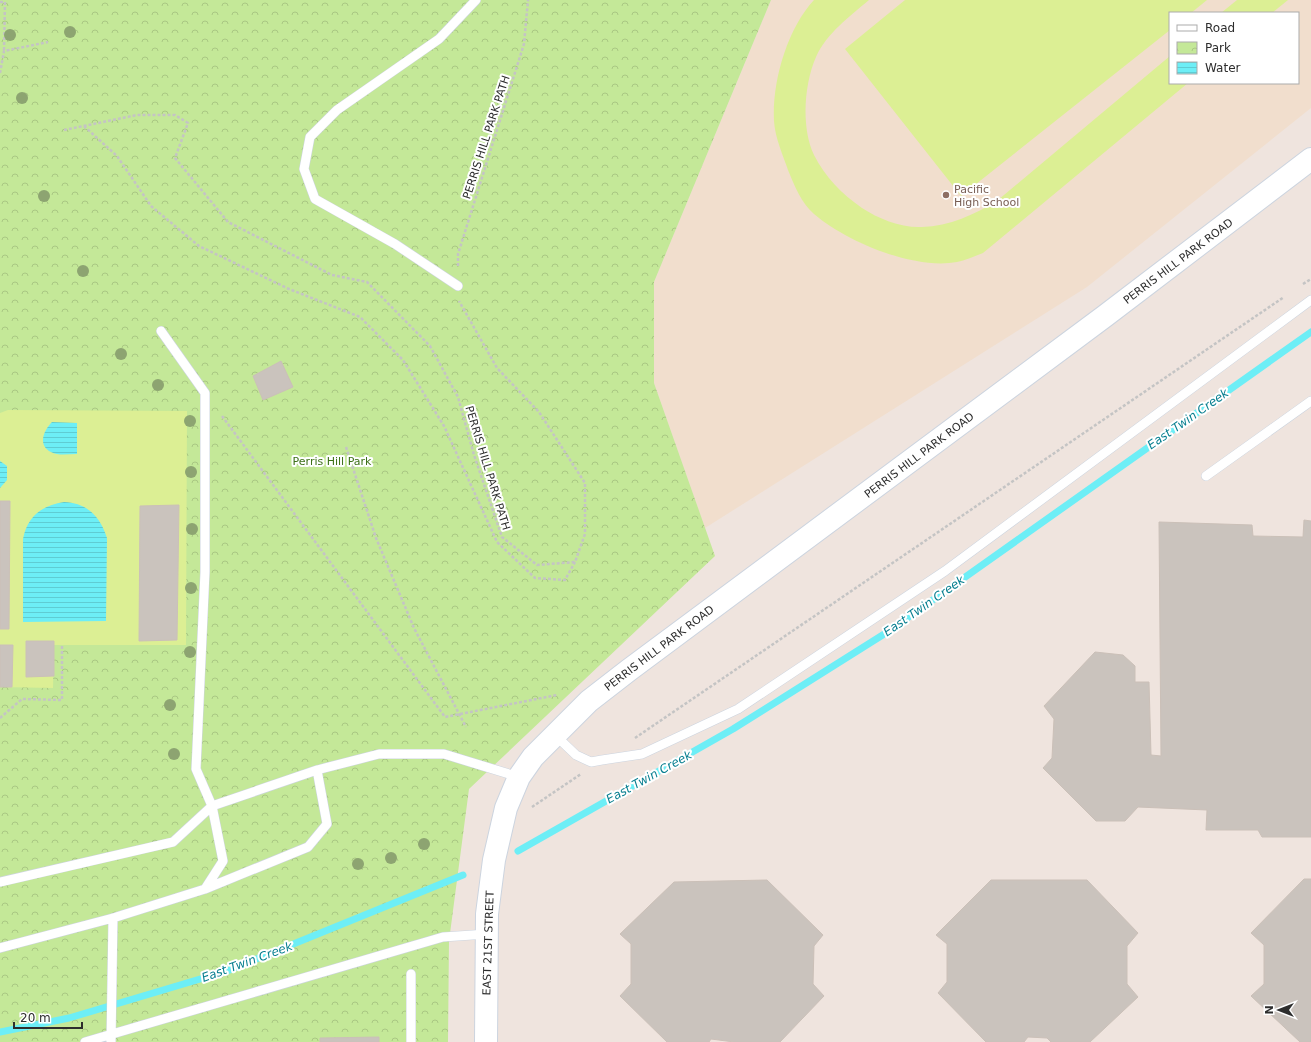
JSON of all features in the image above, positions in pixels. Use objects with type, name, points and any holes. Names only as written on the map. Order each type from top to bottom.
[{"type":"street","name":"PERRIS HILL PARK ROAD","points":[[533,757],[589,701],[629,670],[1105,316],[1311,159]]},
{"type":"street","name":"EAST 21ST STREET","points":[[486,1042],[487,924],[494,860],[516,810],[519,777],[533,757]]},
{"type":"lane","points":[[458,286],[395,244],[315,199],[304,169],[310,137],[337,110],[439,39],[476,0]]},
{"type":"lane","points":[[555,735],[576,755],[591,762],[642,754],[738,709],[945,571],[1311,300]]},
{"type":"lane","points":[[162,331],[205,393],[205,572],[196,769],[212,806],[222,861],[205,889]]},
{"type":"lane","points":[[1206,476],[1311,402]]},
{"type":"lane","points":[[0,882],[173,842],[212,806],[317,770],[380,754],[444,754],[519,777]]},
{"type":"lane","points":[[0,948],[113,918],[205,889],[308,847],[327,824],[317,770]]},
{"type":"lane","points":[[111,1034],[113,918]]},
{"type":"lane","points":[[85,1042],[487,924]]},
{"type":"lane","points":[[411,974],[411,1042]]},
{"type":"path","name":"PERRIS HILL PARK PATH","points":[[64,130],[137,115],[175,115],[188,123],[175,158],[228,222],[332,275],[367,282],[430,346],[458,397],[474,455],[502,537],[537,565],[575,562],[585,534],[585,483],[539,412],[497,368],[458,300],[458,254],[524,44],[528,0]]},
{"type":"path","points":[[0,2],[5,1],[4,51],[0,73]]},
{"type":"path","points":[[4,51],[48,42]]},
{"type":"path","points":[[83,125],[117,156],[151,206],[199,246],[289,289],[360,317],[403,360],[444,426],[497,542],[535,578],[565,580],[575,562]]},
{"type":"path","points":[[1298,288],[1311,279]]},
{"type":"path","points":[[516,810],[602,760],[1285,297]]},
{"type":"path","points":[[205,393],[445,716],[556,695]]},
{"type":"path","points":[[346,447],[382,552],[414,628],[466,727]]},
{"type":"path","points":[[0,718],[22,699],[62,700],[62,645]]},
{"type":"shaded area","name":"Pacific High School","points":[[771,0],[1311,0],[1311,108],[1087,287],[705,528],[654,383],[654,282]]},
{"type":"green space","name":"Perris Hill Park","points":[[0,0],[771,0],[654,282],[654,383],[715,556],[469,789],[449,941],[448,1042],[0,1042]]},
{"type":"green space","points":[[814,0],[869,0],[832,33],[816,57],[809,80],[807,93],[807,132],[818,163],[823,171],[841,191],[869,212],[883,219],[906,226],[922,227],[952,222],[971,215],[998,200],[1169,57],[1169,84],[1187,84],[983,253],[957,262],[921,262],[882,252],[862,244],[828,224],[810,210],[793,182],[776,134],[774,106],[783,57],[796,26],[804,12]]},
{"type":"green space","points":[[905,0],[1207,0],[1192,12],[1169,12],[1169,31],[961,196],[845,49]]},
{"type":"green space","points":[[1237,0],[1288,0],[1273,12],[1222,12]]},
{"type":"green space","points":[[8,410],[187,411],[186,645],[54,645],[53,688],[0,687],[0,413]]},
{"type":"water","points":[[52,422],[77,423],[77,454],[57,454],[47,449],[43,442],[43,437],[46,429]]},
{"type":"water","points":[[0,461],[7,466],[7,480],[0,488]]},
{"type":"water","points":[[64,502],[79,505],[92,512],[101,523],[107,538],[106,621],[23,622],[23,539],[25,531],[32,518],[42,509]]},
{"type":"building","points":[[281,361],[293,387],[263,400],[253,376]]},
{"type":"building","points":[[0,501],[10,501],[9,629],[0,629]]},
{"type":"building","points":[[179,505],[177,640],[139,641],[140,506]]},
{"type":"building","points":[[1304,520],[1311,521],[1311,837],[1262,837],[1258,830],[1206,830],[1207,810],[1138,807],[1125,821],[1096,821],[1043,768],[1052,758],[1054,719],[1044,706],[1095,652],[1123,655],[1135,666],[1135,682],[1149,682],[1151,755],[1161,756],[1159,522],[1252,525],[1253,536],[1303,537]]},
{"type":"building","points":[[26,641],[54,641],[54,676],[26,677]]},
{"type":"building","points":[[0,645],[13,645],[12,687],[0,687]]},
{"type":"building","points":[[1304,879],[1311,879],[1311,1042],[1300,1042],[1251,996],[1264,984],[1264,945],[1251,933]]},
{"type":"building","points":[[767,880],[823,935],[814,946],[813,984],[824,996],[780,1042],[734,1042],[711,1039],[709,1042],[667,1042],[620,996],[631,984],[631,944],[620,934],[674,882]]},
{"type":"building","points":[[991,880],[1087,880],[1138,933],[1127,946],[1127,984],[1138,997],[1090,1042],[1051,1042],[1047,1038],[1028,1037],[1024,1042],[986,1042],[938,993],[947,982],[947,944],[936,935]]},
{"type":"building","points":[[379,1037],[379,1042],[320,1042],[320,1038]]},
{"type":"waterway","name":"East Twin Creek","points":[[518,851],[733,729],[889,631],[1311,332]]},
{"type":"waterway","name":"East Twin Creek","points":[[0,1032],[69,1018],[227,971],[463,875]]},
{"type":"place","name":"Pacific High School","points":[[946,195]]}]
